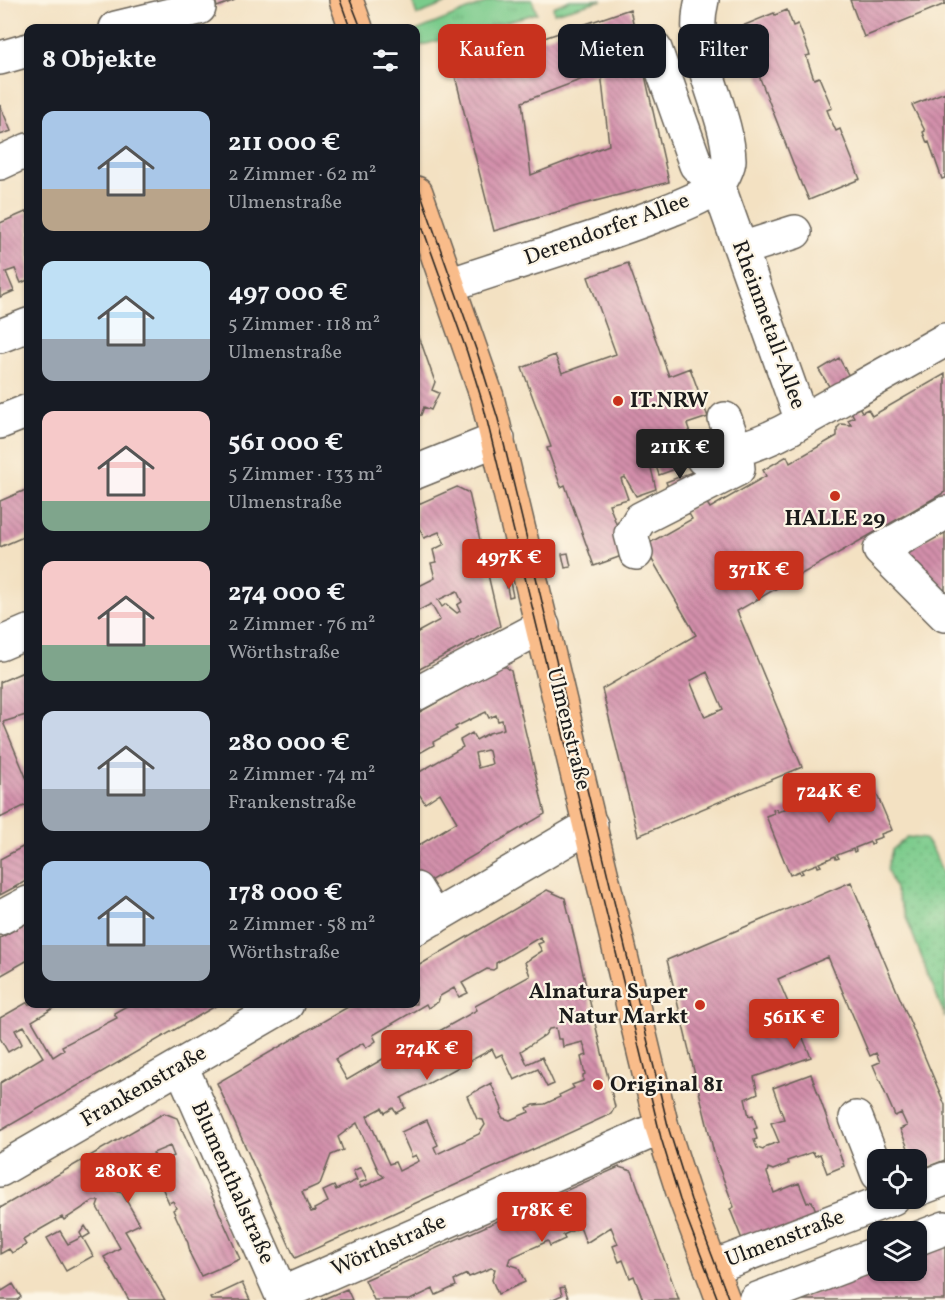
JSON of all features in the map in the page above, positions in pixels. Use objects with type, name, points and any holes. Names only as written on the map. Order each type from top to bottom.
[{"type":"main road","points":[[346,0],[355,24]]},
{"type":"main road","name":"Ulmenstraße","points":[[420,204],[487,398],[662,1127],[683,1192],[723,1300]]},
{"type":"street","name":"Derendorfer Allee","points":[[449,285],[633,225],[692,201],[718,185],[729,163],[724,131],[698,40],[697,23],[702,0]]},
{"type":"street","points":[[137,24],[200,12]]},
{"type":"street","points":[[0,58],[24,51]]},
{"type":"street","points":[[665,78],[696,165],[718,185]]},
{"type":"street","points":[[0,163],[24,152]]},
{"type":"street","name":"Rheinmetall-Allee","points":[[718,185],[802,421],[945,340]]},
{"type":"street","points":[[741,249],[795,232]]},
{"type":"street","points":[[0,422],[24,413]]},
{"type":"street","points":[[636,553],[631,534],[640,519],[738,469],[736,450],[725,419]]},
{"type":"street","points":[[703,459],[771,439],[802,421]]},
{"type":"street","points":[[420,470],[498,439]]},
{"type":"street","points":[[945,513],[880,550],[945,615]]},
{"type":"street","points":[[420,692],[543,626]]},
{"type":"street","points":[[0,644],[24,634]]},
{"type":"street","points":[[422,921],[591,825]]},
{"type":"street","points":[[0,918],[24,905]]},
{"type":"street","name":"Frankenstraße","points":[[0,1170],[280,1008]]},
{"type":"street","name":"Blumenthalstraße","points":[[181,1066],[283,1297]]},
{"type":"street","points":[[856,1118],[871,1149]]},
{"type":"street","name":"Wörthstraße","points":[[283,1297],[662,1127]]},
{"type":"street","name":"Ulmenstraße","points":[[927,1183],[945,1179]]},
{"type":"street","name":"Ulmenstraße","points":[[711,1268],[867,1202]]},
{"type":"street","points":[[927,1235],[945,1228]]},
{"type":"street","name":"Ulmenstraße","points":[[755,1300],[867,1257]]},
{"type":"green space","points":[[412,0],[455,0],[417,15]]},
{"type":"green space","points":[[492,0],[532,0],[537,13],[498,24],[438,24],[438,41],[420,46],[420,29]]},
{"type":"green space","points":[[570,0],[602,0],[554,13],[553,7]]},
{"type":"green space","points":[[907,837],[925,839],[934,852],[945,879],[945,1017],[887,869],[892,850]]},
{"type":"building","points":[[215,0],[235,0],[217,7]]},
{"type":"building","points":[[850,0],[945,0],[945,4],[864,37]]},
{"type":"building","points":[[630,9],[633,24],[586,24]]},
{"type":"building","points":[[787,10],[793,26],[798,24],[810,55],[806,56],[814,79],[819,77],[832,108],[827,110],[831,120],[836,131],[840,129],[860,179],[809,200],[760,78],[769,78],[769,24],[747,24],[774,13],[775,15]]},
{"type":"building","points":[[558,33],[558,78],[585,78],[522,102],[531,175],[609,145],[602,78],[646,78],[669,182],[580,205],[494,231],[456,78],[546,78],[546,37]]},
{"type":"building","points":[[945,92],[945,178],[942,179],[929,142],[927,143],[923,132],[925,131],[912,105]]},
{"type":"building","points":[[0,105],[11,131],[0,135]]},
{"type":"building","points":[[24,213],[24,282],[21,283],[15,269],[6,272],[14,291],[0,297],[0,223]]},
{"type":"building","name":"IT.NRW","points":[[628,263],[669,376],[690,368],[708,417],[687,424],[700,460],[659,475],[656,466],[651,468],[656,489],[636,496],[625,477],[621,479],[628,499],[609,504],[627,554],[594,566],[565,485],[561,487],[547,448],[551,447],[522,368],[555,355],[562,373],[616,354],[588,277]]},
{"type":"building","points":[[420,339],[435,382],[432,390],[439,393],[431,410],[424,407],[421,415]]},
{"type":"building","points":[[839,358],[851,380],[851,393],[862,412],[868,409],[872,416],[945,374],[945,492],[737,611],[802,767],[638,836],[602,689],[696,635],[644,546],[692,519],[687,510],[705,500],[710,508],[766,476],[763,470],[787,456],[790,463],[837,436],[837,428],[841,424],[851,425],[848,420],[854,417],[843,398],[832,391],[819,370]],"holes":[[[707,672],[723,709],[705,717],[690,681]]]},
{"type":"building","points":[[692,472],[693,478],[668,487],[666,482]]},
{"type":"building","points":[[457,487],[469,493],[500,626],[420,669],[420,631],[440,620],[431,604],[420,610],[420,586],[435,578],[431,563],[436,562],[433,550],[445,544],[439,532],[424,538],[420,530],[420,503]],"holes":[[[457,591],[462,602],[457,605],[460,611],[457,613],[446,604],[442,607],[438,600]]]},
{"type":"building","points":[[24,491],[24,537],[0,547],[0,501]]},
{"type":"building","points":[[942,530],[945,533],[945,599],[898,554]]},
{"type":"building","points":[[568,553],[571,567],[565,568],[562,554]]},
{"type":"building","points":[[510,582],[513,596],[509,597],[506,583]]},
{"type":"building","points":[[501,667],[506,667],[511,671],[545,814],[420,887],[420,845],[457,822],[440,793],[425,803],[420,796],[420,772],[463,747],[460,740],[472,733],[476,740],[504,729],[502,720],[498,721],[496,715],[489,718],[486,712],[455,727],[457,729],[433,742],[434,745],[420,753],[420,712]],"holes":[[[489,751],[492,764],[478,768],[475,753]]]},
{"type":"building","points":[[24,672],[24,716],[3,722],[24,772],[24,806],[0,818],[0,682]]},
{"type":"building","points":[[869,776],[892,830],[881,834],[882,837],[873,840],[874,843],[871,845],[870,842],[855,848],[854,852],[853,849],[837,855],[839,858],[836,859],[835,856],[819,863],[821,866],[818,867],[817,864],[801,870],[803,873],[800,874],[799,871],[790,875],[766,816],[774,813],[773,810],[776,809],[778,812],[793,805],[794,801],[796,804],[811,798],[809,795],[812,794],[813,797],[828,791],[827,788],[830,786],[831,789],[846,783],[845,780],[848,779],[849,782]]},
{"type":"building","points":[[24,846],[24,882],[0,895],[0,859]]},
{"type":"building","points":[[851,882],[945,1105],[945,1160],[927,1167],[927,1149],[908,1149],[900,1129],[907,1126],[901,1113],[895,1116],[873,1065],[880,1062],[876,1053],[870,1056],[828,957],[778,979],[811,1057],[754,1077],[758,1093],[745,1099],[749,1116],[753,1115],[757,1128],[754,1129],[757,1139],[754,1140],[757,1148],[763,1150],[779,1142],[771,1123],[784,1119],[773,1088],[811,1074],[844,1166],[827,1173],[820,1154],[815,1156],[813,1152],[787,1161],[788,1164],[773,1170],[768,1168],[767,1173],[774,1193],[799,1183],[807,1203],[812,1201],[819,1218],[745,1247],[730,1209],[734,1207],[715,1157],[667,960]]},
{"type":"building","points":[[547,890],[565,898],[615,1107],[611,1114],[295,1258],[217,1083],[346,1008],[419,1008],[373,1035],[376,1041],[366,1048],[363,1043],[335,1059],[347,1080],[393,1053],[396,1056],[477,1010],[475,1006],[530,976],[525,962],[542,951],[538,944],[543,942],[540,937],[496,963],[496,968],[493,970],[487,969],[462,983],[468,993],[459,997],[454,988],[440,996],[438,1002],[428,1008],[426,1004],[420,1008],[420,965]],"holes":[[[556,1028],[558,1039],[562,1039],[563,1047],[583,1042],[587,1055],[581,1057],[585,1074],[583,1081],[572,1085],[574,1088],[559,1095],[560,1097],[545,1104],[527,1108],[529,1112],[510,1120],[503,1118],[500,1113],[502,1109],[491,1083],[467,1096],[477,1119],[483,1120],[485,1125],[479,1134],[437,1154],[434,1147],[438,1145],[427,1120],[401,1132],[412,1157],[416,1155],[419,1161],[399,1171],[395,1162],[389,1164],[367,1116],[382,1108],[385,1113],[393,1108],[396,1113],[405,1108],[401,1098],[492,1049],[496,1057],[502,1054],[514,1080],[538,1069],[547,1087],[554,1084],[542,1057],[527,1064],[521,1051],[545,1035],[549,1029]],[[357,1123],[379,1172],[384,1177],[361,1188],[359,1183],[367,1180],[361,1167],[353,1171],[357,1180],[336,1190],[334,1186],[323,1191],[328,1202],[311,1212],[302,1192],[320,1184],[331,1155],[343,1150],[338,1137]]]},
{"type":"building","points":[[24,924],[24,962],[0,976],[0,938]]},
{"type":"building","points":[[24,1004],[24,1008],[53,1008],[32,1021],[53,1057],[64,1050],[62,1046],[117,1018],[114,1013],[123,1008],[212,1008],[0,1131],[0,1083],[43,1057],[24,1026],[15,1030],[22,1044],[8,1052],[0,1038],[0,1018]]},
{"type":"building","points":[[164,1113],[177,1118],[240,1259],[201,1276],[173,1210],[176,1208],[173,1201],[169,1203],[161,1185],[165,1183],[162,1176],[165,1175],[160,1162],[174,1156],[170,1146],[153,1153],[155,1156],[130,1168],[134,1175],[114,1186],[116,1191],[122,1193],[140,1224],[125,1231],[165,1300],[129,1300],[104,1257],[120,1248],[97,1207],[99,1201],[93,1201],[64,1220],[62,1217],[41,1229],[23,1240],[26,1245],[12,1253],[9,1249],[0,1254],[0,1208]]},
{"type":"building","points":[[619,1167],[632,1171],[679,1300],[643,1300],[634,1276],[630,1278],[623,1260],[619,1262],[613,1246],[618,1244],[611,1227],[586,1243],[580,1227],[563,1235],[565,1239],[550,1246],[548,1241],[510,1258],[508,1264],[518,1267],[525,1282],[498,1294],[492,1280],[495,1269],[491,1268],[454,1280],[456,1286],[436,1295],[433,1289],[410,1300],[374,1300],[365,1280]]},
{"type":"building","points":[[85,1226],[90,1234],[83,1238],[93,1256],[66,1271],[47,1238],[60,1231],[68,1244],[82,1237],[80,1233]]},
{"type":"building","points":[[945,1241],[945,1300],[795,1300],[867,1274],[867,1281],[927,1281],[927,1248]]},
{"type":"building","points":[[242,1283],[250,1300],[211,1300],[210,1298]]},
{"type":"building","points":[[13,1284],[21,1297],[17,1300],[0,1300],[0,1287],[2,1291]]},
{"type":"building","points":[[564,1287],[569,1300],[551,1300],[562,1295],[560,1288]]},
{"type":"building","points":[[347,1289],[352,1300],[321,1300]]},
{"type":"tram line","points":[[340,0],[349,24]]},
{"type":"tram line","points":[[350,0],[359,24]]},
{"type":"tram line","points":[[420,191],[478,355],[498,419],[669,1130],[691,1200],[729,1300]]},
{"type":"tram line","points":[[420,220],[483,404],[661,1138],[680,1200],[718,1300]]},
{"type":"place","name":"IT.NRW","points":[[618,401]]},
{"type":"place","name":"HALLE 29","points":[[835,496]]},
{"type":"place","name":"Alnatura Super Natur Markt","points":[[700,1005]]},
{"type":"place","name":"Original 81","points":[[598,1085]]}]
